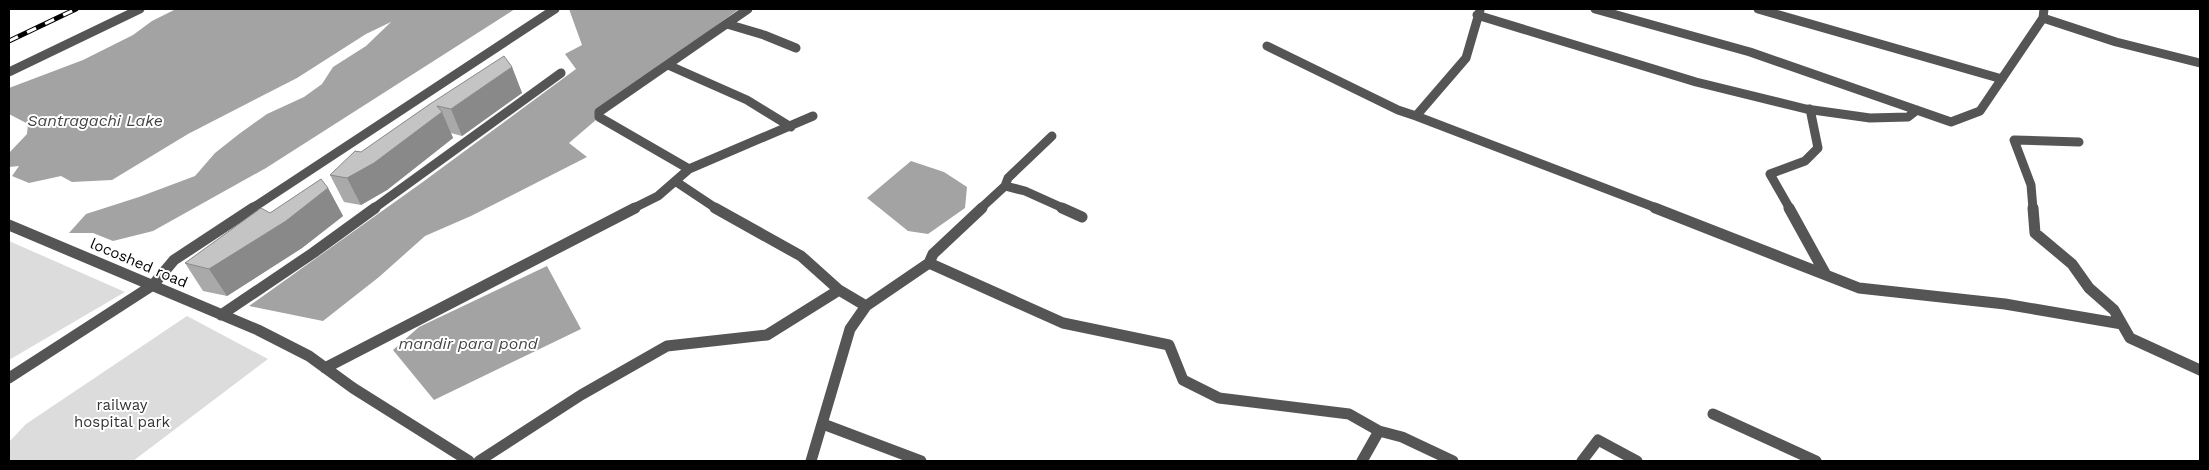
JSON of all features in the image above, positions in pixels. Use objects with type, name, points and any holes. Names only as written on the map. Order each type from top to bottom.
[{"type":"street","points":[[9,72],[140,9]]},
{"type":"street","points":[[9,378],[153,285],[174,260],[555,9]]},
{"type":"street","points":[[689,169],[599,117],[599,112],[748,9]]},
{"type":"street","points":[[1596,9],[1750,52],[1951,122],[1980,111],[2044,18],[2044,9]]},
{"type":"street","points":[[1758,9],[2002,79]]},
{"type":"street","points":[[1416,116],[1466,58],[1479,12],[1696,82],[1810,109],[1870,118],[1908,117],[1918,110]]},
{"type":"street","points":[[2044,18],[2116,42],[2200,63]]},
{"type":"street","points":[[727,24],[764,35],[796,48]]},
{"type":"street","points":[[1267,46],[1398,110],[1860,288],[2005,304],[2122,324]]},
{"type":"street","points":[[668,65],[747,100],[791,127]]},
{"type":"street","points":[[221,315],[313,253],[562,73]]},
{"type":"street","points":[[1810,109],[1818,148],[1806,161],[1770,174],[1826,275]]},
{"type":"street","points":[[325,368],[658,196],[689,169],[813,116]]},
{"type":"street","points":[[811,461],[823,424],[840,358],[850,330],[866,306],[929,263],[933,254],[1005,186],[1008,178],[1052,136]]},
{"type":"street","points":[[2079,142],[2014,140],[2031,185],[2035,233],[2072,264],[2089,288],[2114,310],[2130,338],[2200,370]]},
{"type":"street","points":[[675,181],[715,208],[758,230],[801,256],[839,290],[866,306]]},
{"type":"street","points":[[1005,186],[1025,192],[1082,217]]},
{"type":"street","name":"locoshed road","points":[[9,225],[258,330],[309,356],[353,388],[456,451],[469,461]]},
{"type":"street","points":[[929,263],[1063,323],[1169,345],[1183,380],[1219,398],[1349,414],[1379,431],[1402,437],[1453,461]]},
{"type":"street","points":[[479,461],[582,395],[667,346],[767,335],[839,290]]},
{"type":"street","points":[[1713,414],[1816,461]]},
{"type":"street","points":[[823,424],[922,461]]},
{"type":"street","points":[[1362,461],[1379,431]]},
{"type":"street","points":[[1582,461],[1598,440],[1637,461]]},
{"type":"green space","points":[[9,241],[125,292],[9,360]]},
{"type":"green space","name":"railway hospital park","points":[[187,316],[268,359],[133,461],[9,461],[9,442],[26,424]]},
{"type":"water","name":"Santragachi Lake","points":[[176,9],[515,9],[266,168],[153,231],[113,241],[93,233],[69,233],[86,214],[195,176],[215,153],[239,134],[267,114],[304,97],[322,84],[333,67],[366,46],[391,22],[366,34],[297,78],[188,134],[112,180],[72,182],[61,176],[29,183],[12,176],[19,166],[9,167],[9,153],[27,134],[28,124],[9,114],[9,88],[83,60],[133,35],[152,21]]},
{"type":"water","points":[[569,9],[739,9],[646,77],[569,143],[587,157],[471,216],[425,236],[379,277],[323,321],[249,306],[420,184],[576,69],[565,54],[582,45]]},
{"type":"water","points":[[911,161],[944,172],[967,187],[965,208],[928,234],[908,231],[867,198]]},
{"type":"water","name":"mandir para pond","points":[[547,266],[581,329],[434,400],[393,350],[419,327]]},
{"type":"building","points":[[504,56],[512,67],[451,109],[437,106],[442,112],[374,163],[347,178],[330,175],[355,151],[361,152]]},
{"type":"building","points":[[321,179],[328,188],[286,221],[209,269],[185,263],[261,208],[270,213]]},
{"type":"railway","points":[[9,41],[76,9]]}]
